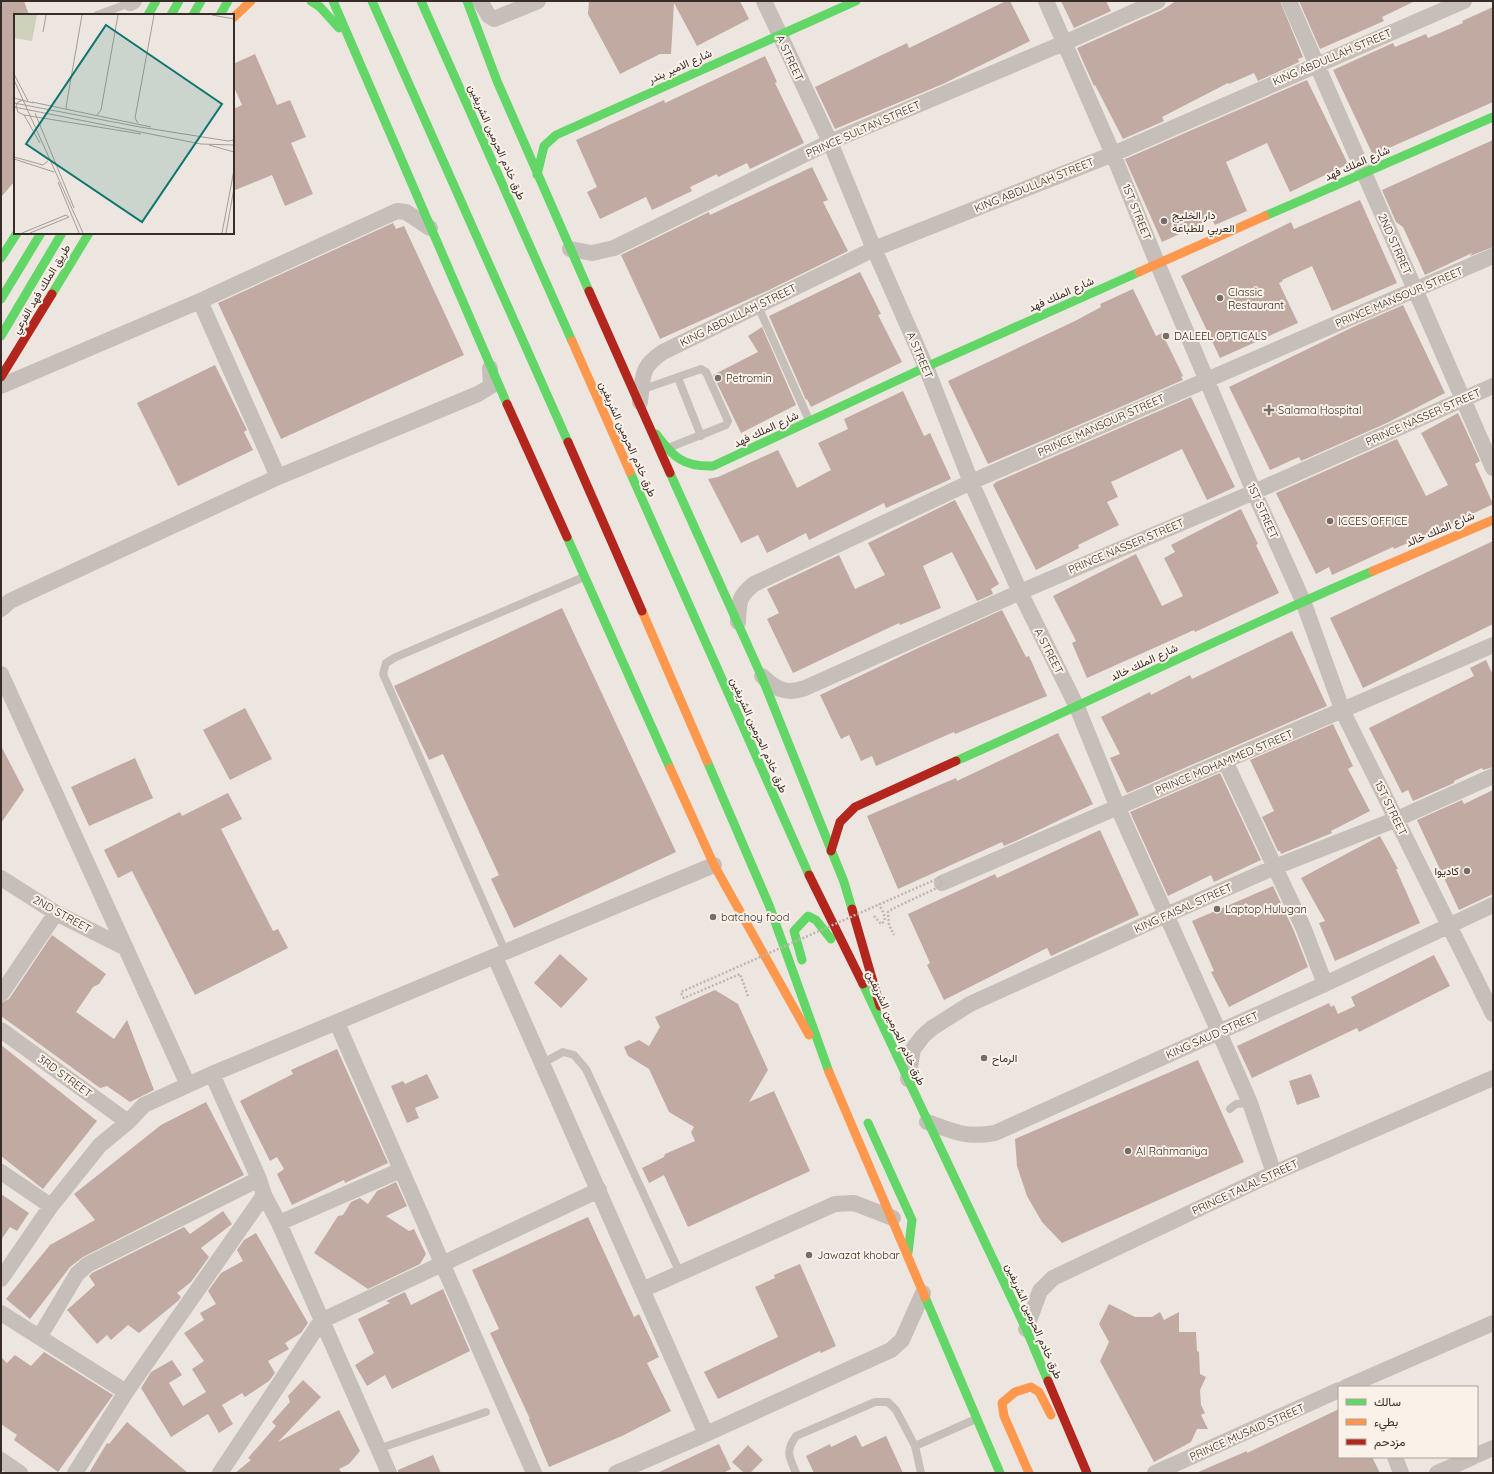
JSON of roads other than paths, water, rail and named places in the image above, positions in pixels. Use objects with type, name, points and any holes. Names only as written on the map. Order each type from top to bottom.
[{"type":"main road","points":[[149,14],[156,1]]},
{"type":"main road","points":[[172,14],[179,1]]},
{"type":"main road","points":[[194,14],[201,1]]},
{"type":"main road","points":[[216,14],[222,1]]},
{"type":"main road","points":[[221,14],[228,1]]},
{"type":"main road","points":[[234,17],[252,1]]},
{"type":"main road","points":[[311,1],[320,7],[334,21],[359,60]]},
{"type":"main road","points":[[333,1],[490,366],[714,865],[826,1065]]},
{"type":"main road","points":[[372,1],[595,503],[769,905],[826,1065],[893,1218],[1000,1473]]},
{"type":"main road","name":"طرق خادم الحرمين الشريفين","points":[[421,1],[815,889],[888,1034],[927,1122],[1026,1329],[1087,1473]]},
{"type":"main road","points":[[457,1],[497,81]]},
{"type":"main road","points":[[467,1],[497,81],[537,175],[639,395],[651,426],[664,449],[761,676],[844,882],[888,1034]]},
{"type":"main road","name":"شارع الامير بندر","points":[[537,175],[544,146],[556,135],[856,1]]},
{"type":"main road","points":[[393,117],[413,185]]},
{"type":"main road","name":"شارع الملك فهد","points":[[664,449],[688,465],[700,467],[713,466],[926,367],[1363,173],[1493,117]]},
{"type":"main road","points":[[1,258],[16,234]]},
{"type":"main road","points":[[1,299],[40,234]]},
{"type":"main road","points":[[1,336],[61,234]]},
{"type":"main road","name":"طريق الملك فهد الفرعي","points":[[1,377],[87,234]]},
{"type":"main road","name":"شارع الملك خالد","points":[[831,851],[836,828],[840,819],[851,809],[863,802],[1077,707],[1303,601],[1493,520]]},
{"type":"main road","points":[[806,972],[794,932],[808,916],[816,920],[829,936],[846,967],[863,985]]},
{"type":"main road","points":[[864,1116],[912,1220],[908,1255]]},
{"type":"main road","points":[[1029,1473],[1004,1416],[1002,1403],[1006,1396],[1021,1388],[1031,1387],[1039,1392],[1080,1473]]},
{"type":"street","points":[[480,1],[489,16],[494,19],[538,1]]},
{"type":"street","name":"A STREET","points":[[764,1],[830,142],[874,249],[926,367],[971,482],[1020,592],[1077,707],[1118,808],[1220,1032],[1250,1103],[1274,1173]]},
{"type":"street","name":"1ST STREET","points":[[1046,1],[1114,154],[1158,265],[1254,492],[1303,601],[1343,712],[1397,819],[1448,927],[1493,1014]]},
{"type":"street","name":"PRINCE SULTAN STREET","points":[[570,249],[592,253],[614,248],[830,142],[1064,43],[1158,1]]},
{"type":"street","points":[[1289,1],[1316,64]]},
{"type":"street","name":"KING ABDULLAH STREET","points":[[639,395],[645,368],[653,358],[874,249],[1114,154],[1316,64],[1464,1]]},
{"type":"street","name":"2ND STRRET","points":[[1316,64],[1493,468]]},
{"type":"street","points":[[1,386],[200,301],[397,211],[406,212],[430,228]]},
{"type":"street","name":"PRINCE MANSOUR STREET","points":[[738,623],[742,594],[754,584],[971,482],[1493,256]]},
{"type":"street","points":[[200,301],[278,477]]},
{"type":"street","points":[[1,609],[10,601],[278,477],[478,394],[490,386],[490,366]]},
{"type":"street","name":"PRINCE NASSER STREET","points":[[761,676],[781,691],[795,692],[1020,592],[1254,492],[1493,386]]},
{"type":"street","name":"PRINCE MOHAMMED STREET","points":[[948,880],[1343,712],[1493,645]]},
{"type":"street","points":[[1,674],[5,696],[126,948],[188,1085]]},
{"type":"street","points":[[1225,761],[1303,927],[1325,984]]},
{"type":"street","name":"KING FAISAL STREET","points":[[908,1079],[913,1049],[923,1036],[944,1020],[970,1004],[1275,867],[1397,819],[1493,776]]},
{"type":"street","points":[[1,1279],[51,1206],[100,1145],[128,1122],[144,1105],[212,1074],[501,955],[714,865]]},
{"type":"street","name":"2ND STREET","points":[[1,878],[56,913],[126,948]]},
{"type":"street","name":"KING SAUD STREET","points":[[927,1122],[966,1135],[977,1136],[995,1133],[1325,984],[1493,905]]},
{"type":"street","points":[[1,994],[56,913]]},
{"type":"street","points":[[501,955],[543,1063],[706,1434]]},
{"type":"street","points":[[337,1023],[534,1473]]},
{"type":"street","name":"3RD STREET","points":[[1,1030],[128,1122]]},
{"type":"street","points":[[212,1074],[259,1179],[264,1195],[279,1223],[381,1464]]},
{"type":"street","name":"PRINCE TALAL STREET","points":[[1026,1329],[1040,1291],[1053,1278],[1274,1173],[1493,1078]]},
{"type":"street","points":[[279,1223],[401,1170]]},
{"type":"street","points":[[1,1172],[51,1206]]},
{"type":"street","points":[[40,1336],[77,1274],[87,1265],[259,1179]]},
{"type":"street","points":[[220,1473],[321,1321],[443,1265],[599,1190]]},
{"type":"street","points":[[75,1473],[126,1392],[264,1195]]},
{"type":"street","points":[[642,1290],[835,1204],[854,1203],[893,1218]]},
{"type":"street","points":[[616,1473],[891,1350],[902,1340],[924,1293]]},
{"type":"street","points":[[1,1313],[40,1336],[126,1392]]},
{"type":"street","points":[[1351,1386],[1365,1383],[1493,1323]]},
{"type":"street","name":"PRINCE MUSAID STREET","points":[[1155,1473],[1338,1390]]},
{"type":"street","points":[[1478,1455],[1493,1448]]},
{"type":"street","points":[[1395,1458],[1401,1473]]},
{"type":"street","points":[[1437,1473],[1471,1458]]},
{"type":"street","points":[[1,1460],[20,1473]]},
{"type":"lane","points":[[100,14],[132,2]]},
{"type":"lane","points":[[758,306],[810,422]]},
{"type":"lane","points":[[639,395],[701,369],[706,372],[728,421],[726,425],[701,436],[664,449]]},
{"type":"lane","points":[[678,378],[701,436]]},
{"type":"lane","points":[[501,955],[384,674],[386,664],[396,657],[585,577]]},
{"type":"lane","points":[[543,1063],[563,1052],[574,1055],[586,1069],[680,1273]]},
{"type":"lane","points":[[1230,1110],[1236,1104],[1250,1103]]},
{"type":"lane","points":[[796,1473],[788,1456],[789,1445],[796,1436],[876,1402],[888,1402],[896,1410],[915,1446],[921,1473]]},
{"type":"lane","points":[[381,1464],[486,1412]]},
{"type":"lane","points":[[915,1446],[977,1419]]},
{"type":"place","name":"دار الخليج العربي للطباعة","points":[[1164,221]]},
{"type":"place","name":"Classic Restaurant","points":[[1220,298]]},
{"type":"place","name":"DALEEL OPTICALS","points":[[1166,336]]},
{"type":"place","name":"Petromin","points":[[718,378]]},
{"type":"place","name":"Salama Hospital","points":[[1269,410]]},
{"type":"place","name":"ICCES OFFICE","points":[[1330,521]]},
{"type":"place","name":"كاديوا","points":[[1467,871]]},
{"type":"place","name":"Laptop Hulugan","points":[[1217,909]]},
{"type":"place","name":"batchoy food","points":[[713,917]]},
{"type":"place","name":"الرماح","points":[[984,1058]]},
{"type":"place","name":"Al Rahmaniya","points":[[1128,1151]]},
{"type":"place","name":"Jawazat khobar","points":[[809,1255]]}]
